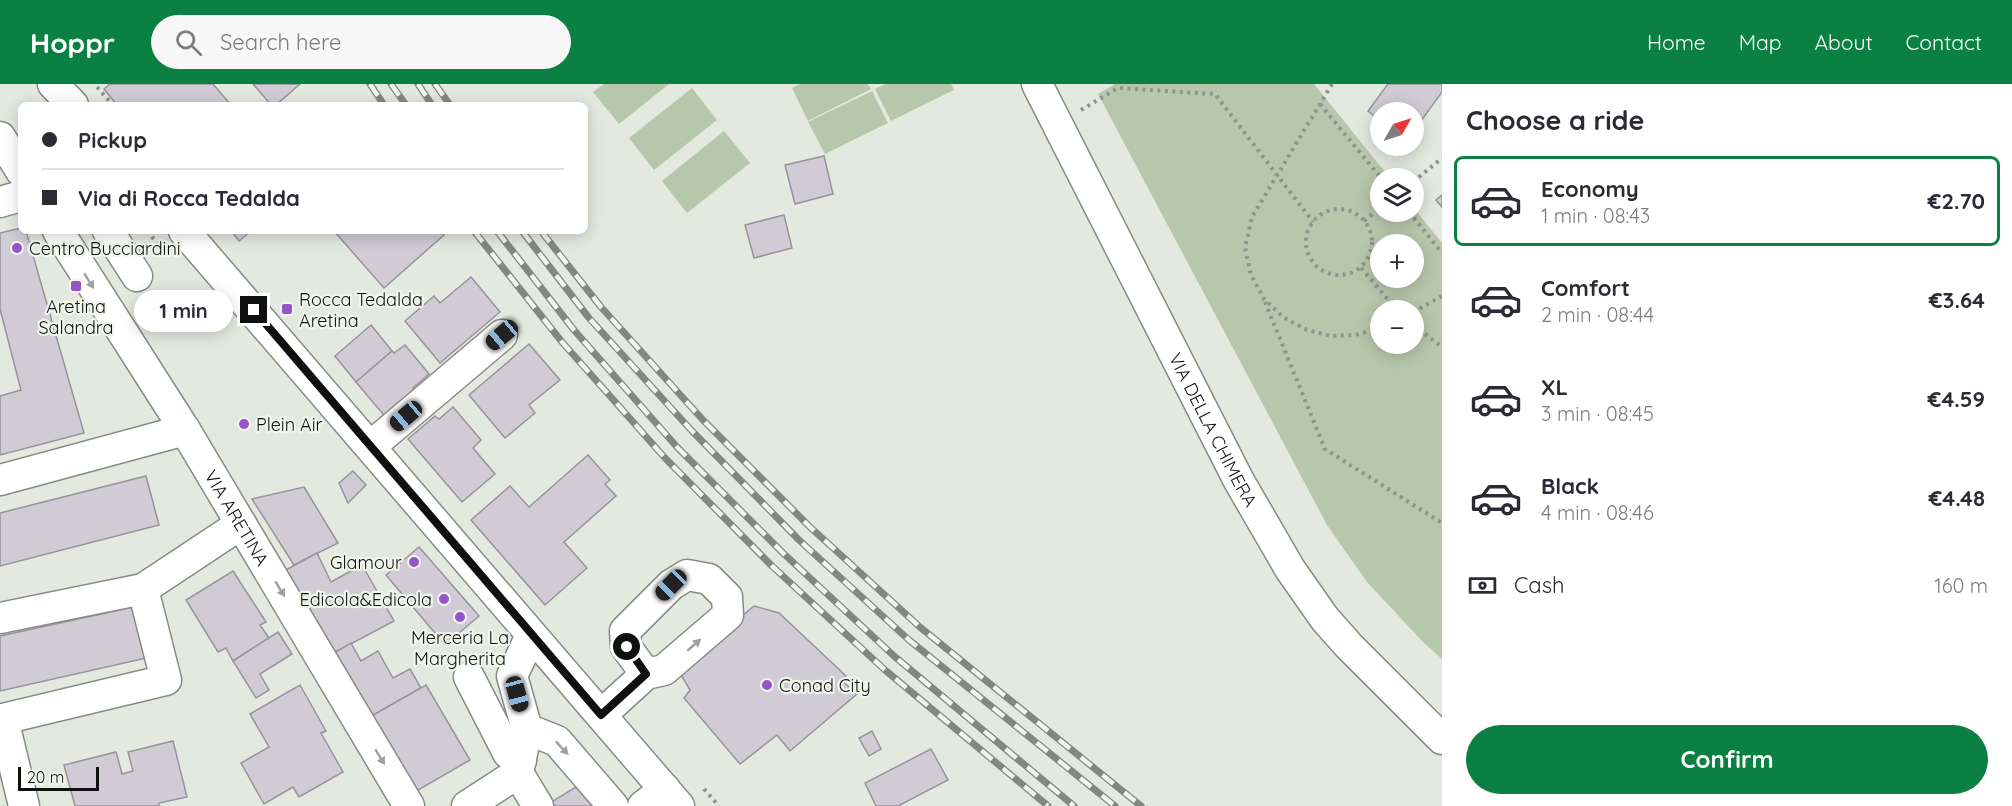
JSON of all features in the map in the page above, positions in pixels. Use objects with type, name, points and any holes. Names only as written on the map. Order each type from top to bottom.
[{"type":"street","points":[[53,84],[70,102]]},
{"type":"street","name":"VIA DELLA CHIMERA","points":[[1037,84],[1207,421],[1290,569],[1325,619],[1349,646],[1442,739]]},
{"type":"street","points":[[0,137],[18,166]]},
{"type":"street","points":[[0,202],[18,197]]},
{"type":"street","name":"VIA ARETINA","points":[[60,234],[185,430],[409,806]]},
{"type":"street","points":[[110,234],[137,276]]},
{"type":"street","points":[[187,234],[601,715],[662,800]]},
{"type":"street","points":[[371,446],[502,335]]},
{"type":"street","points":[[0,480],[185,430]]},
{"type":"street","points":[[0,618],[143,589],[241,524]]},
{"type":"street","points":[[24,806],[3,719],[166,680],[143,589]]},
{"type":"street","points":[[467,806],[520,767],[526,729],[512,676],[531,634]]},
{"type":"street","points":[[601,715],[646,674]]},
{"type":"street","points":[[469,677],[508,753],[520,767],[538,806]]},
{"type":"street","points":[[526,729],[556,741],[613,806]]},
{"type":"path","points":[[95,84],[110,102]]},
{"type":"path","points":[[1332,84],[1252,217],[1245,248],[1251,275],[1264,299],[1325,449],[1442,523]]},
{"type":"path","points":[[1075,102],[1080,112],[1118,88],[1215,94],[1313,222]]},
{"type":"path","points":[[1320,104],[1374,168]]},
{"type":"path","points":[[1424,173],[1442,158]]},
{"type":"path","points":[[1338,209],[1357,214],[1364,221],[1370,230],[1371,250],[1360,268],[1341,275],[1330,274],[1320,270],[1312,262],[1307,253],[1306,242],[1313,222],[1320,215],[1338,209]]},
{"type":"path","points":[[1364,221],[1370,216]]},
{"type":"path","points":[[1416,222],[1442,253]]},
{"type":"path","points":[[1360,268],[1388,300]]},
{"type":"path","points":[[1424,306],[1442,296]]},
{"type":"path","points":[[1264,299],[1283,317],[1307,330],[1331,336],[1355,335],[1370,331]]},
{"type":"path","points":[[1424,333],[1442,347]]},
{"type":"green space","points":[[604,84],[669,84],[619,124],[593,92]]},
{"type":"green space","points":[[800,84],[868,84],[871,89],[808,121],[792,88]]},
{"type":"green space","points":[[886,84],[951,84],[954,90],[891,121],[875,89]]},
{"type":"green space","points":[[1115,84],[1314,84],[1382,168],[1370,168],[1370,222],[1424,221],[1442,243],[1442,659],[1367,582],[1327,525],[1098,94]]},
{"type":"green space","points":[[692,88],[717,120],[654,170],[629,138]]},
{"type":"green space","points":[[872,91],[888,123],[825,154],[808,122]]},
{"type":"green space","points":[[724,131],[750,163],[687,213],[662,181]]},
{"type":"building","points":[[110,84],[213,84],[228,102],[115,102],[104,89]]},
{"type":"building","points":[[253,84],[300,84],[279,102],[268,102]]},
{"type":"building","points":[[1388,84],[1442,84],[1442,92],[1424,117],[1424,102],[1375,102]]},
{"type":"building","points":[[824,156],[833,194],[795,204],[785,165]]},
{"type":"building","points":[[1442,195],[1442,207],[1436,200]]},
{"type":"building","points":[[784,215],[792,248],[754,258],[745,225]]},
{"type":"building","points":[[18,229],[18,234],[27,234],[84,433],[0,455],[0,396],[21,390],[0,309],[0,233]]},
{"type":"building","points":[[233,234],[247,234],[239,241]]},
{"type":"building","points":[[337,234],[444,235],[384,288]]},
{"type":"building","points":[[471,277],[500,312],[440,363],[405,321],[434,296],[440,303]]},
{"type":"building","points":[[371,325],[392,351],[356,382],[335,356]]},
{"type":"building","points":[[529,344],[560,380],[529,405],[535,413],[505,438],[469,395]]},
{"type":"building","points":[[405,345],[429,374],[413,388],[418,394],[388,420],[356,382],[392,351],[394,353]]},
{"type":"building","points":[[453,407],[481,440],[473,448],[495,474],[462,502],[408,439],[435,416],[439,419]]},
{"type":"building","points":[[588,455],[610,480],[605,484],[616,496],[564,542],[587,568],[545,605],[471,520],[510,486],[529,507]]},
{"type":"building","points":[[353,471],[366,485],[348,503],[339,483]]},
{"type":"building","points":[[146,476],[159,525],[0,566],[0,513]]},
{"type":"building","points":[[304,487],[338,543],[294,565],[252,499]]},
{"type":"building","points":[[419,547],[479,616],[445,645],[386,575]]},
{"type":"building","points":[[317,553],[331,582],[362,565],[394,621],[332,654],[284,571]]},
{"type":"building","points":[[233,571],[266,622],[260,625],[269,638],[233,661],[226,648],[218,652],[186,600]]},
{"type":"building","points":[[138,606],[151,657],[0,691],[0,636]]},
{"type":"building","name":"Conad City","points":[[754,606],[779,613],[846,676],[841,680],[857,694],[790,751],[777,735],[740,764],[684,698],[690,690],[678,670]]},
{"type":"building","points":[[278,632],[292,654],[260,674],[269,690],[256,698],[233,661]]},
{"type":"building","points":[[351,643],[361,661],[378,651],[393,678],[410,669],[421,688],[368,718],[332,654]]},
{"type":"building","points":[[300,685],[326,731],[321,733],[343,772],[299,797],[293,787],[264,804],[241,763],[269,747],[250,714]]},
{"type":"building","points":[[426,685],[470,760],[413,793],[368,718]]},
{"type":"building","points":[[872,731],[881,749],[869,756],[859,738]]},
{"type":"building","points":[[173,741],[187,797],[159,803],[159,806],[75,806],[64,765],[116,752],[122,774],[133,771],[128,752]]},
{"type":"building","points":[[931,749],[948,780],[898,806],[876,806],[865,783]]},
{"type":"building","points":[[597,774],[613,806],[545,806]]},
{"type":"railway","points":[[370,84],[382,102]]},
{"type":"railway","points":[[391,84],[404,102]]},
{"type":"railway","points":[[418,84],[430,102]]},
{"type":"railway","points":[[435,84],[448,102]]},
{"type":"railway","points":[[476,234],[562,342],[665,458],[772,566],[885,670],[1048,806]]},
{"type":"railway","points":[[499,234],[574,330],[677,447],[783,553],[894,656],[1074,806]]},
{"type":"railway","points":[[524,234],[589,318],[692,431],[799,540],[909,640],[1115,806]]},
{"type":"railway","points":[[543,234],[601,307],[703,420],[810,527],[921,628],[1141,806]]},
{"type":"place","name":"Centro Bucciardini","points":[[17,248]]},
{"type":"place","name":"Aretina Salandra","points":[[76,286]]},
{"type":"place","name":"Rocca Tedalda Aretina","points":[[287,309]]},
{"type":"place","name":"Plein Air","points":[[244,424]]},
{"type":"place","name":"Glamour","points":[[414,562]]},
{"type":"place","name":"Edicola&Edicola","points":[[444,599]]},
{"type":"place","name":"Merceria La Margherita","points":[[460,617]]},
{"type":"place","name":"Conad City","points":[[767,685]]},
{"type":"route","points":[[254,310],[601,715],[646,674],[627,647]]}]
